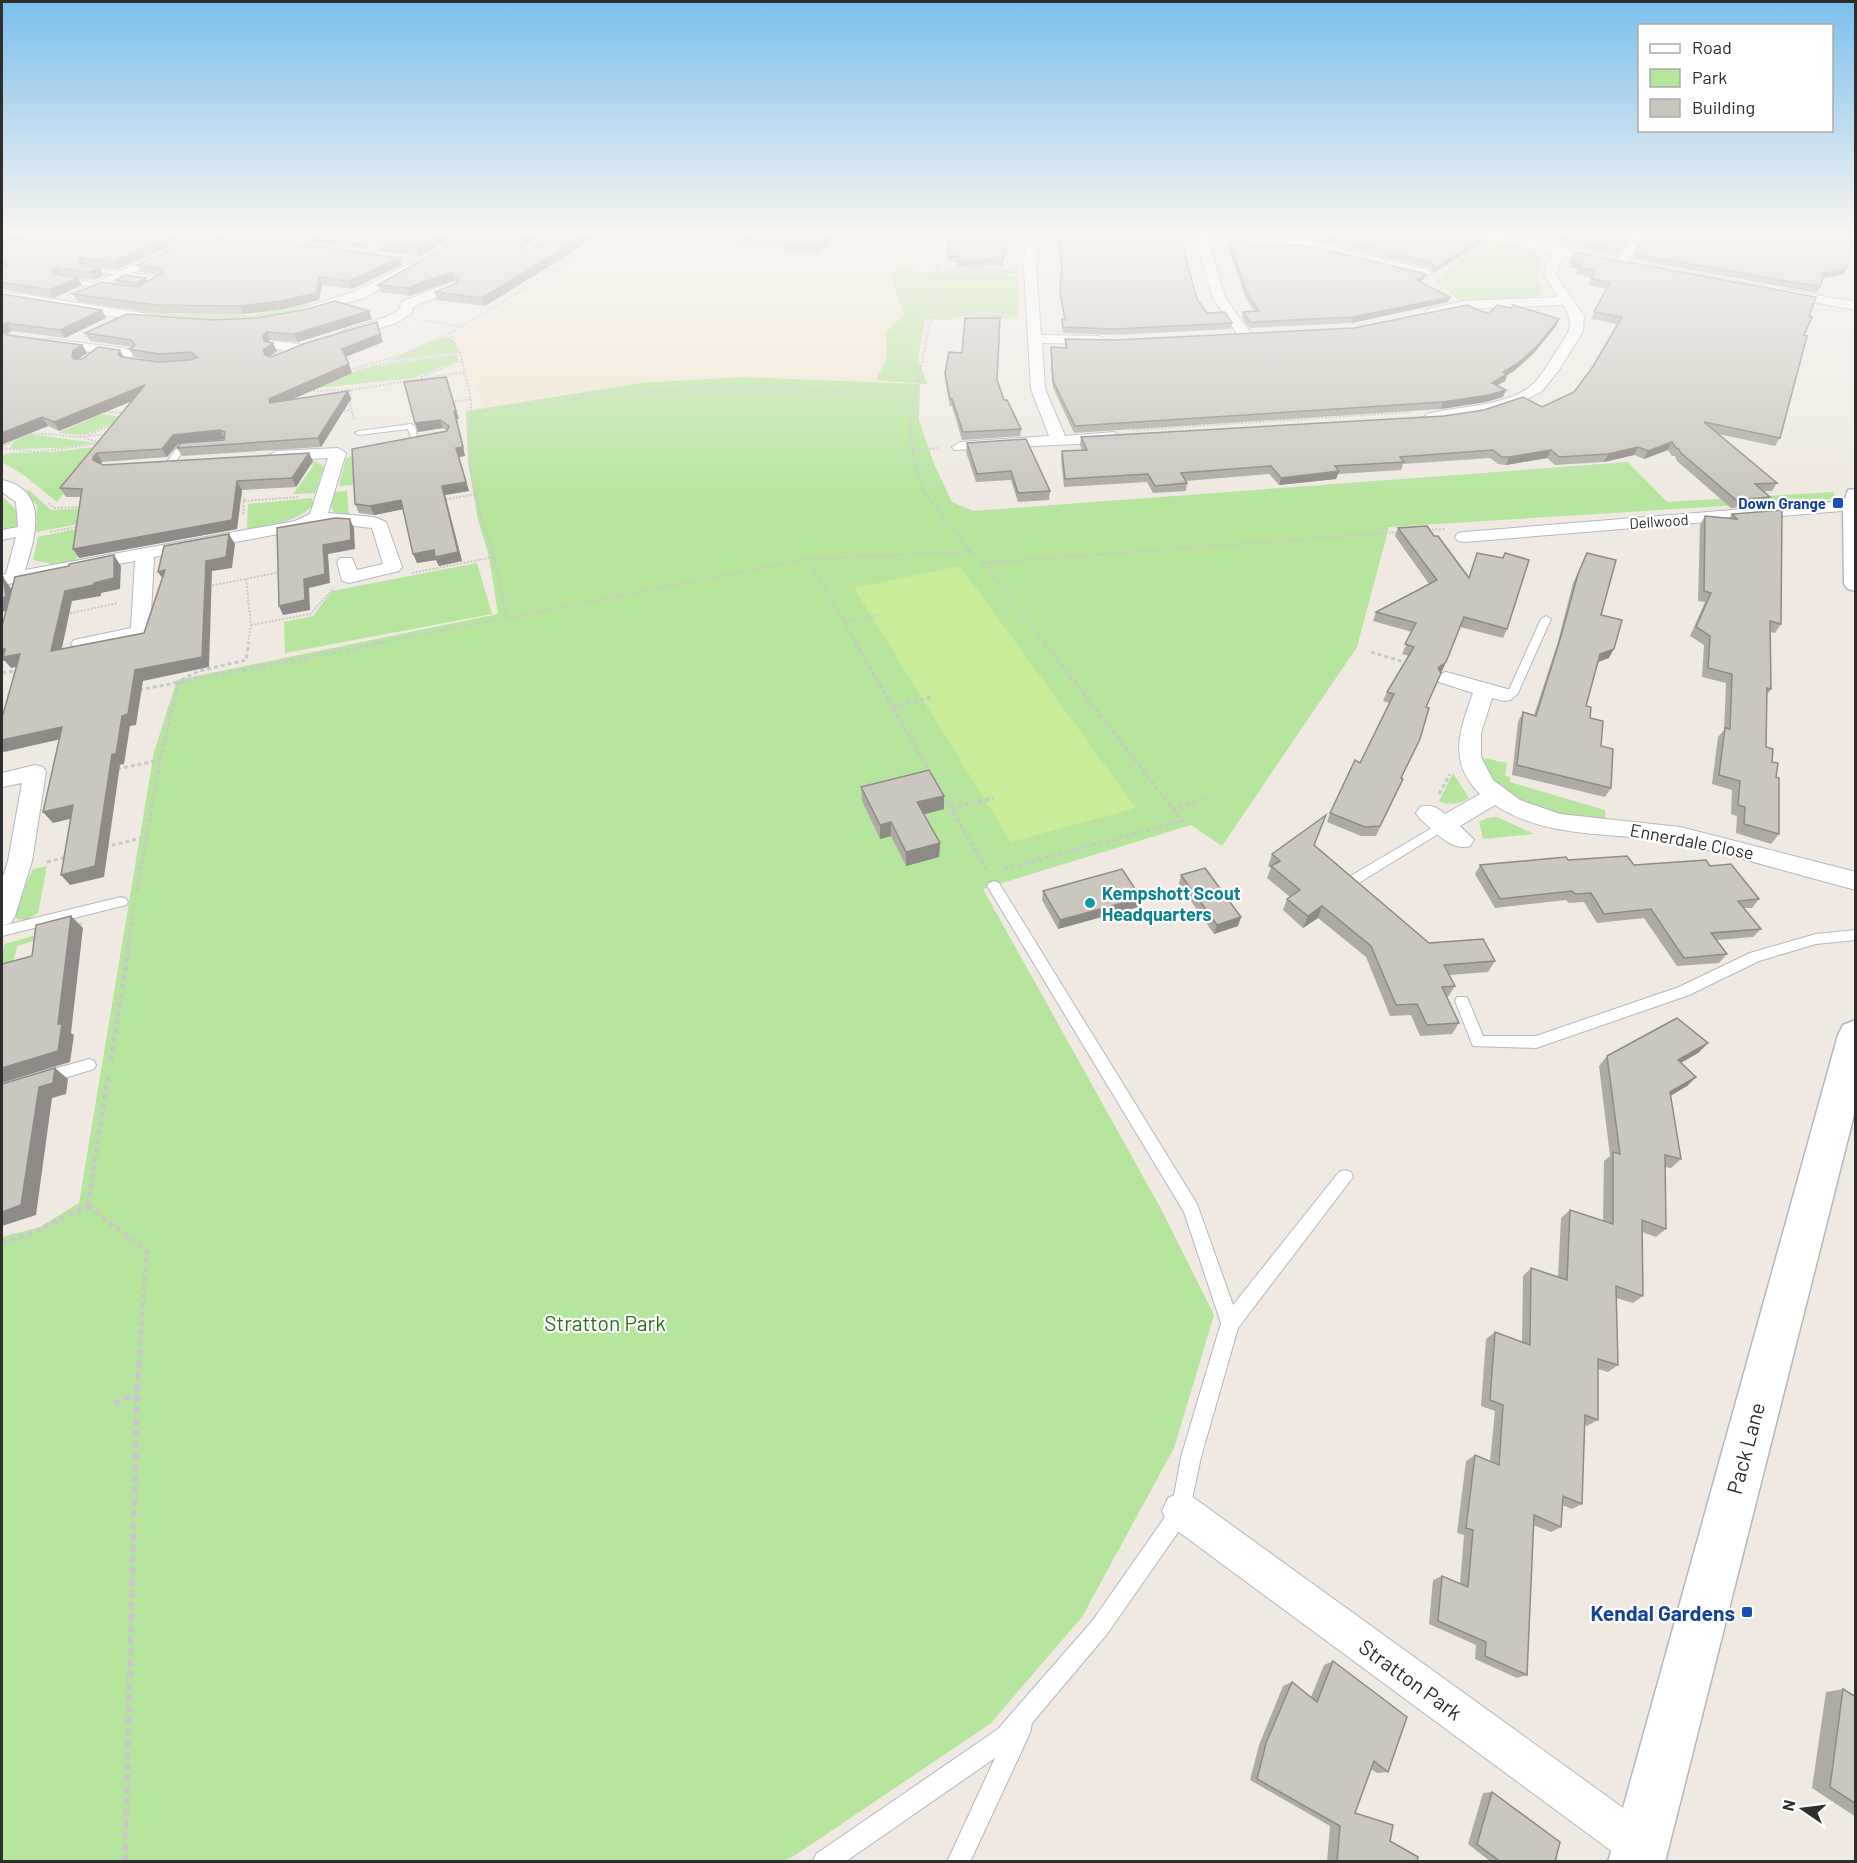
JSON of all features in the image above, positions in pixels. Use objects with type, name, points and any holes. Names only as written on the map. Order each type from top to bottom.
[{"type":"street","points":[[108,325],[119,320]]},
{"type":"street","points":[[164,320],[178,322]]},
{"type":"street","points":[[332,339],[369,320]]},
{"type":"street","points":[[1034,320],[1038,389],[1059,441]]},
{"type":"street","points":[[1234,320],[1245,335]]},
{"type":"street","points":[[1417,415],[1480,410],[1515,399],[1536,389],[1552,370],[1576,331],[1576,320]]},
{"type":"street","points":[[65,345],[87,335]]},
{"type":"street","points":[[1035,339],[1115,341]]},
{"type":"street","points":[[34,340],[133,355]]},
{"type":"street","points":[[276,352],[304,346]]},
{"type":"street","points":[[959,447],[1059,441],[1127,433]]},
{"type":"street","points":[[371,447],[433,437]]},
{"type":"street","points":[[261,457],[344,452],[318,517]]},
{"type":"street","points":[[152,464],[170,463],[203,453]]},
{"type":"street","points":[[2,486],[15,492],[25,504],[26,533],[8,578]]},
{"type":"street","points":[[1855,500],[1856,584]]},
{"type":"street","name":"Dellwood","points":[[1460,532],[1855,500]]},
{"type":"street","points":[[8,578],[300,525],[318,517],[374,522],[380,526],[393,567],[349,577],[346,562]]},
{"type":"street","points":[[2,535],[26,533]]},
{"type":"street","points":[[81,644],[140,632],[145,553]]},
{"type":"street","points":[[1446,678],[1494,692]]},
{"type":"street","name":"Ennerdale Close","points":[[1494,692],[1468,742],[1476,772],[1496,795],[1517,810],[1542,819],[1680,835],[1856,881]]},
{"type":"street","points":[[2,780],[35,772],[34,786],[2,916]]},
{"type":"street","points":[[1445,826],[1496,795]]},
{"type":"street","name":"Pack Lane","points":[[1638,1854],[1856,1035]]},
{"type":"street","name":"Stratton Park","points":[[1181,1511],[1638,1854]]},
{"type":"lane","points":[[88,358],[103,350]]},
{"type":"lane","points":[[358,433],[411,426],[416,440]]},
{"type":"lane","points":[[1494,692],[1512,695],[1546,619]]},
{"type":"lane","points":[[1352,881],[1445,826]]},
{"type":"lane","points":[[991,879],[1191,1209],[1230,1323]]},
{"type":"lane","points":[[2,931],[121,902]]},
{"type":"lane","points":[[1462,1001],[1478,1042],[1536,1042],[1684,991],[1755,957],[1816,939],[1856,935]]},
{"type":"lane","points":[[34,1081],[89,1065]]},
{"type":"lane","points":[[824,1862],[1006,1737],[1100,1628],[1181,1511],[1191,1457],[1230,1323],[1345,1177]]},
{"type":"lane","points":[[957,1862],[1029,1710]]},
{"type":"path","points":[[440,320],[462,327]]},
{"type":"path","points":[[808,559],[991,879],[1182,821],[983,563],[971,552],[923,491],[912,450],[910,422],[931,320]]},
{"type":"path","points":[[450,333],[460,352],[465,372],[473,413],[471,468],[507,618]]},
{"type":"path","points":[[357,368],[460,352]]},
{"type":"path","points":[[412,380],[462,360]]},
{"type":"path","points":[[299,392],[351,390],[465,372]]},
{"type":"path","points":[[473,413],[558,400],[707,389],[838,391],[916,397]]},
{"type":"path","points":[[345,419],[354,418],[351,410],[351,390]]},
{"type":"path","points":[[82,437],[123,421],[130,413],[119,414],[94,409]]},
{"type":"path","points":[[330,412],[351,410]]},
{"type":"path","points":[[1127,433],[1417,415]]},
{"type":"path","points":[[2,455],[11,451],[54,450],[101,443],[82,437],[25,431]]},
{"type":"path","points":[[2,447],[32,432]]},
{"type":"path","points":[[82,437],[110,434]]},
{"type":"path","points":[[2,447],[11,451]]},
{"type":"path","points":[[459,470],[471,468]]},
{"type":"path","points":[[438,501],[476,494]]},
{"type":"path","points":[[233,500],[325,495]]},
{"type":"path","points":[[242,536],[244,500]]},
{"type":"path","points":[[46,501],[54,508],[88,506]]},
{"type":"path","points":[[26,533],[90,524]]},
{"type":"path","points":[[1420,531],[1460,532]]},
{"type":"path","points":[[983,563],[1409,532]]},
{"type":"path","points":[[138,690],[808,559],[971,552]]},
{"type":"path","points":[[201,588],[288,570]]},
{"type":"path","points":[[136,895],[160,760],[179,681],[199,671],[246,660],[251,625],[246,579]]},
{"type":"path","points":[[67,614],[143,598]]},
{"type":"path","points":[[844,622],[878,615]]},
{"type":"path","points":[[1371,652],[1436,672],[1446,678]]},
{"type":"path","points":[[2,673],[27,668]]},
{"type":"path","points":[[14,680],[16,671]]},
{"type":"path","points":[[159,686],[160,677]]},
{"type":"path","points":[[893,707],[932,697]]},
{"type":"path","points":[[114,769],[160,760]]},
{"type":"path","points":[[951,808],[994,798]]},
{"type":"path","points":[[1172,809],[1208,798]]},
{"type":"path","points":[[103,848],[146,837]]},
{"type":"path","points":[[10,886],[71,856]]},
{"type":"path","points":[[88,1206],[135,906]]},
{"type":"path","points":[[2,1243],[32,1233],[88,1206]]},
{"type":"path","points":[[88,1206],[147,1251],[137,1394],[125,1862]]},
{"type":"path","points":[[114,1404],[137,1394]]},
{"type":"shaded area","points":[[482,320],[914,320],[902,383],[829,380],[565,394],[484,408],[455,334]]},
{"type":"green space","points":[[898,320],[925,320],[918,358],[927,384],[876,380],[887,357],[886,332]]},
{"type":"green space","points":[[447,336],[454,341],[458,352],[389,361]]},
{"type":"green space","points":[[457,354],[458,361],[413,378],[309,389],[360,369]]},
{"type":"green space","name":"Stratton Park","points":[[741,377],[920,384],[919,420],[934,464],[952,502],[973,511],[1628,462],[1667,502],[1833,492],[1836,499],[1389,527],[1357,647],[1222,846],[1191,825],[983,889],[1160,1207],[1214,1315],[1174,1448],[1082,1617],[990,1724],[794,1856],[783,1861],[2,1861],[2,1237],[40,1227],[79,1203],[154,752],[177,680],[498,614],[489,556],[478,520],[468,462],[466,411],[641,383]]},
{"type":"green space","points":[[101,414],[122,417],[120,420],[84,435],[58,433]]},
{"type":"green space","points":[[31,434],[95,443],[60,448],[13,449],[10,447],[15,441]]},
{"type":"green space","points":[[102,446],[57,502],[25,476],[2,462],[2,455],[10,453],[52,452]]},
{"type":"green space","points":[[355,455],[353,485],[339,486],[346,458]]},
{"type":"green space","points":[[306,459],[318,462],[324,467],[315,493],[293,494],[314,465],[302,465]]},
{"type":"green space","points":[[29,490],[51,510],[173,504],[172,507],[36,532],[37,505],[23,492]]},
{"type":"green space","points":[[347,491],[349,516],[334,512],[331,506],[335,492]]},
{"type":"green space","points":[[4,498],[17,511],[18,528],[5,531],[2,523],[2,499]]},
{"type":"green space","points":[[312,498],[313,505],[299,516],[247,530],[248,504]]},
{"type":"green space","points":[[85,527],[76,561],[52,564],[33,560],[38,537]]},
{"type":"green space","points":[[477,563],[492,614],[285,653],[284,622],[313,616],[332,591]]},
{"type":"green space","points":[[960,566],[1136,808],[1011,842],[854,588]]},
{"type":"green space","points":[[1478,757],[1507,763],[1505,776],[1510,777],[1510,782],[1605,810],[1606,823],[1546,817],[1491,786]]},
{"type":"green space","points":[[1453,773],[1469,798],[1454,804],[1439,801]]},
{"type":"green space","points":[[1497,817],[1534,834],[1483,839],[1479,822]]},
{"type":"green space","points":[[47,866],[38,913],[26,920],[17,919],[13,913],[33,869]]},
{"type":"green space","points":[[82,922],[81,927],[17,946],[11,971],[2,973],[2,952],[5,944]]},
{"type":"building","points":[[2,320],[81,320],[60,330],[7,323],[2,326]]},
{"type":"building","points":[[114,320],[340,320],[294,334],[267,332],[263,336],[264,341],[273,343],[263,350],[265,355],[272,357],[303,344],[377,322],[380,334],[342,349],[349,364],[269,399],[270,403],[348,391],[318,438],[177,448],[181,443],[224,440],[225,432],[220,430],[173,435],[162,449],[97,453],[93,457],[93,460],[103,465],[309,453],[292,478],[237,481],[232,520],[73,549],[82,489],[60,488],[145,385],[54,422],[42,417],[2,433],[2,331],[7,335],[82,345],[73,351],[74,359],[82,359],[98,347],[120,350],[118,354],[121,357],[159,362],[191,360],[197,357],[191,352],[160,354],[129,349],[135,345],[131,340],[85,333]]},
{"type":"building","points":[[965,320],[1000,320],[997,380],[1004,400],[1007,400],[1021,429],[963,432],[952,399],[950,399],[945,373],[949,352],[962,353]]},
{"type":"building","points":[[1062,320],[1230,320],[1232,323],[1116,329],[1063,327]]},
{"type":"building","points":[[1249,320],[1292,320],[1250,322]]},
{"type":"building","points":[[1394,320],[1558,320],[1537,346],[1517,364],[1503,372],[1507,374],[1492,383],[1506,390],[1443,402],[1075,426],[1053,381],[1051,347],[1067,348],[1065,339],[1116,340],[1354,328]]},
{"type":"building","points":[[1620,320],[1811,320],[1804,335],[1807,336],[1780,438],[1704,422],[1777,483],[1755,484],[1770,497],[1736,500],[1681,453],[1672,442],[1648,451],[1638,447],[1608,454],[1559,457],[1551,450],[1502,457],[1493,450],[1400,457],[1404,462],[1335,466],[1339,471],[1281,478],[1271,466],[1181,473],[1187,483],[1155,486],[1148,474],[1065,479],[1062,451],[1087,450],[1081,437],[1444,416],[1484,410],[1523,397],[1542,407],[1574,392],[1592,368]]},
{"type":"building","points":[[446,377],[463,447],[456,448],[466,482],[442,486],[458,552],[435,557],[434,550],[413,554],[401,500],[370,506],[355,504],[352,449],[447,431],[449,426],[440,420],[415,423],[404,382]]},
{"type":"building","points":[[1026,439],[1050,491],[1018,493],[1011,471],[977,474],[967,443]]},
{"type":"building","points":[[1782,510],[1781,624],[1770,621],[1771,689],[1767,688],[1766,747],[1773,749],[1772,762],[1778,763],[1776,777],[1779,778],[1779,834],[1744,824],[1745,807],[1738,805],[1740,781],[1719,775],[1725,728],[1730,729],[1732,674],[1708,668],[1710,636],[1696,627],[1711,593],[1704,591],[1705,516],[1737,519],[1732,514]]},
{"type":"building","points":[[335,518],[350,519],[351,540],[323,545],[325,574],[304,579],[305,600],[279,606],[277,528]]},
{"type":"building","points":[[1427,526],[1434,536],[1438,536],[1469,578],[1477,553],[1503,558],[1505,553],[1529,560],[1507,629],[1464,617],[1446,662],[1438,668],[1441,673],[1426,707],[1429,708],[1420,739],[1401,778],[1403,779],[1380,826],[1365,827],[1330,813],[1355,760],[1360,763],[1394,694],[1387,692],[1414,647],[1405,644],[1416,623],[1376,612],[1437,580],[1398,528]]},
{"type":"building","points":[[229,534],[226,557],[206,561],[202,657],[135,670],[128,714],[122,716],[116,754],[112,754],[95,866],[61,875],[73,805],[43,812],[62,727],[2,740],[2,718],[20,654],[3,657],[5,649],[2,649],[2,626],[15,577],[114,555],[114,578],[65,591],[51,651],[144,633],[165,570],[158,572],[164,546]]},
{"type":"building","points":[[1587,553],[1616,560],[1601,615],[1622,620],[1614,649],[1600,654],[1586,706],[1591,707],[1590,718],[1603,721],[1601,746],[1613,749],[1611,788],[1517,765],[1523,712],[1536,716],[1578,574]]},
{"type":"building","points":[[2,577],[6,597],[2,598]]},
{"type":"building","points":[[929,770],[944,796],[917,802],[940,843],[906,852],[891,822],[880,825],[861,787]]},
{"type":"building","points":[[1326,815],[1314,845],[1429,943],[1483,939],[1495,961],[1444,965],[1455,986],[1442,987],[1459,1023],[1427,1025],[1417,1004],[1396,1005],[1371,946],[1322,906],[1308,916],[1287,899],[1300,890],[1271,866],[1280,861],[1272,854]]},
{"type":"building","points":[[1627,856],[1634,865],[1706,860],[1710,866],[1731,864],[1759,899],[1738,901],[1761,929],[1711,933],[1727,954],[1684,958],[1651,909],[1604,914],[1591,893],[1575,894],[1572,891],[1500,899],[1480,865],[1566,857],[1568,860]]},
{"type":"building","points":[[1205,868],[1241,917],[1217,925],[1181,875]]},
{"type":"building","name":"Kempshott Scout Headquarters","points":[[1122,869],[1141,898],[1060,920],[1043,891]]},
{"type":"building","points":[[71,916],[58,1024],[62,1024],[58,1051],[2,1068],[2,964],[32,956],[36,925]]},
{"type":"building","points":[[1677,1018],[1708,1043],[1678,1060],[1696,1077],[1670,1092],[1681,1159],[1665,1155],[1666,1229],[1642,1220],[1643,1296],[1616,1286],[1618,1365],[1598,1359],[1598,1420],[1585,1415],[1582,1504],[1563,1496],[1561,1527],[1534,1515],[1527,1675],[1485,1656],[1486,1642],[1438,1621],[1442,1576],[1468,1587],[1473,1530],[1466,1528],[1475,1455],[1499,1465],[1503,1405],[1490,1400],[1495,1332],[1530,1345],[1531,1268],[1567,1280],[1570,1210],[1613,1224],[1613,1152],[1620,1154],[1607,1056]]},
{"type":"building","points":[[55,1068],[53,1083],[39,1087],[21,1205],[2,1212],[2,1084]]},
{"type":"building","points":[[1333,1661],[1407,1717],[1388,1772],[1374,1761],[1355,1813],[1393,1825],[1390,1841],[1418,1857],[1417,1862],[1337,1862],[1340,1826],[1257,1779],[1266,1743],[1292,1682],[1317,1702]]},
{"type":"building","points":[[1843,1689],[1856,1697],[1856,1804],[1830,1787]]},
{"type":"building","points":[[1492,1792],[1560,1842],[1555,1862],[1501,1862],[1477,1844]]},
{"type":"place","name":"Down Grange","points":[[1838,503]]},
{"type":"place","name":"Kempshott Scout Headquarters","points":[[1090,903]]},
{"type":"place","name":"Kendal Gardens","points":[[1747,1612]]}]
